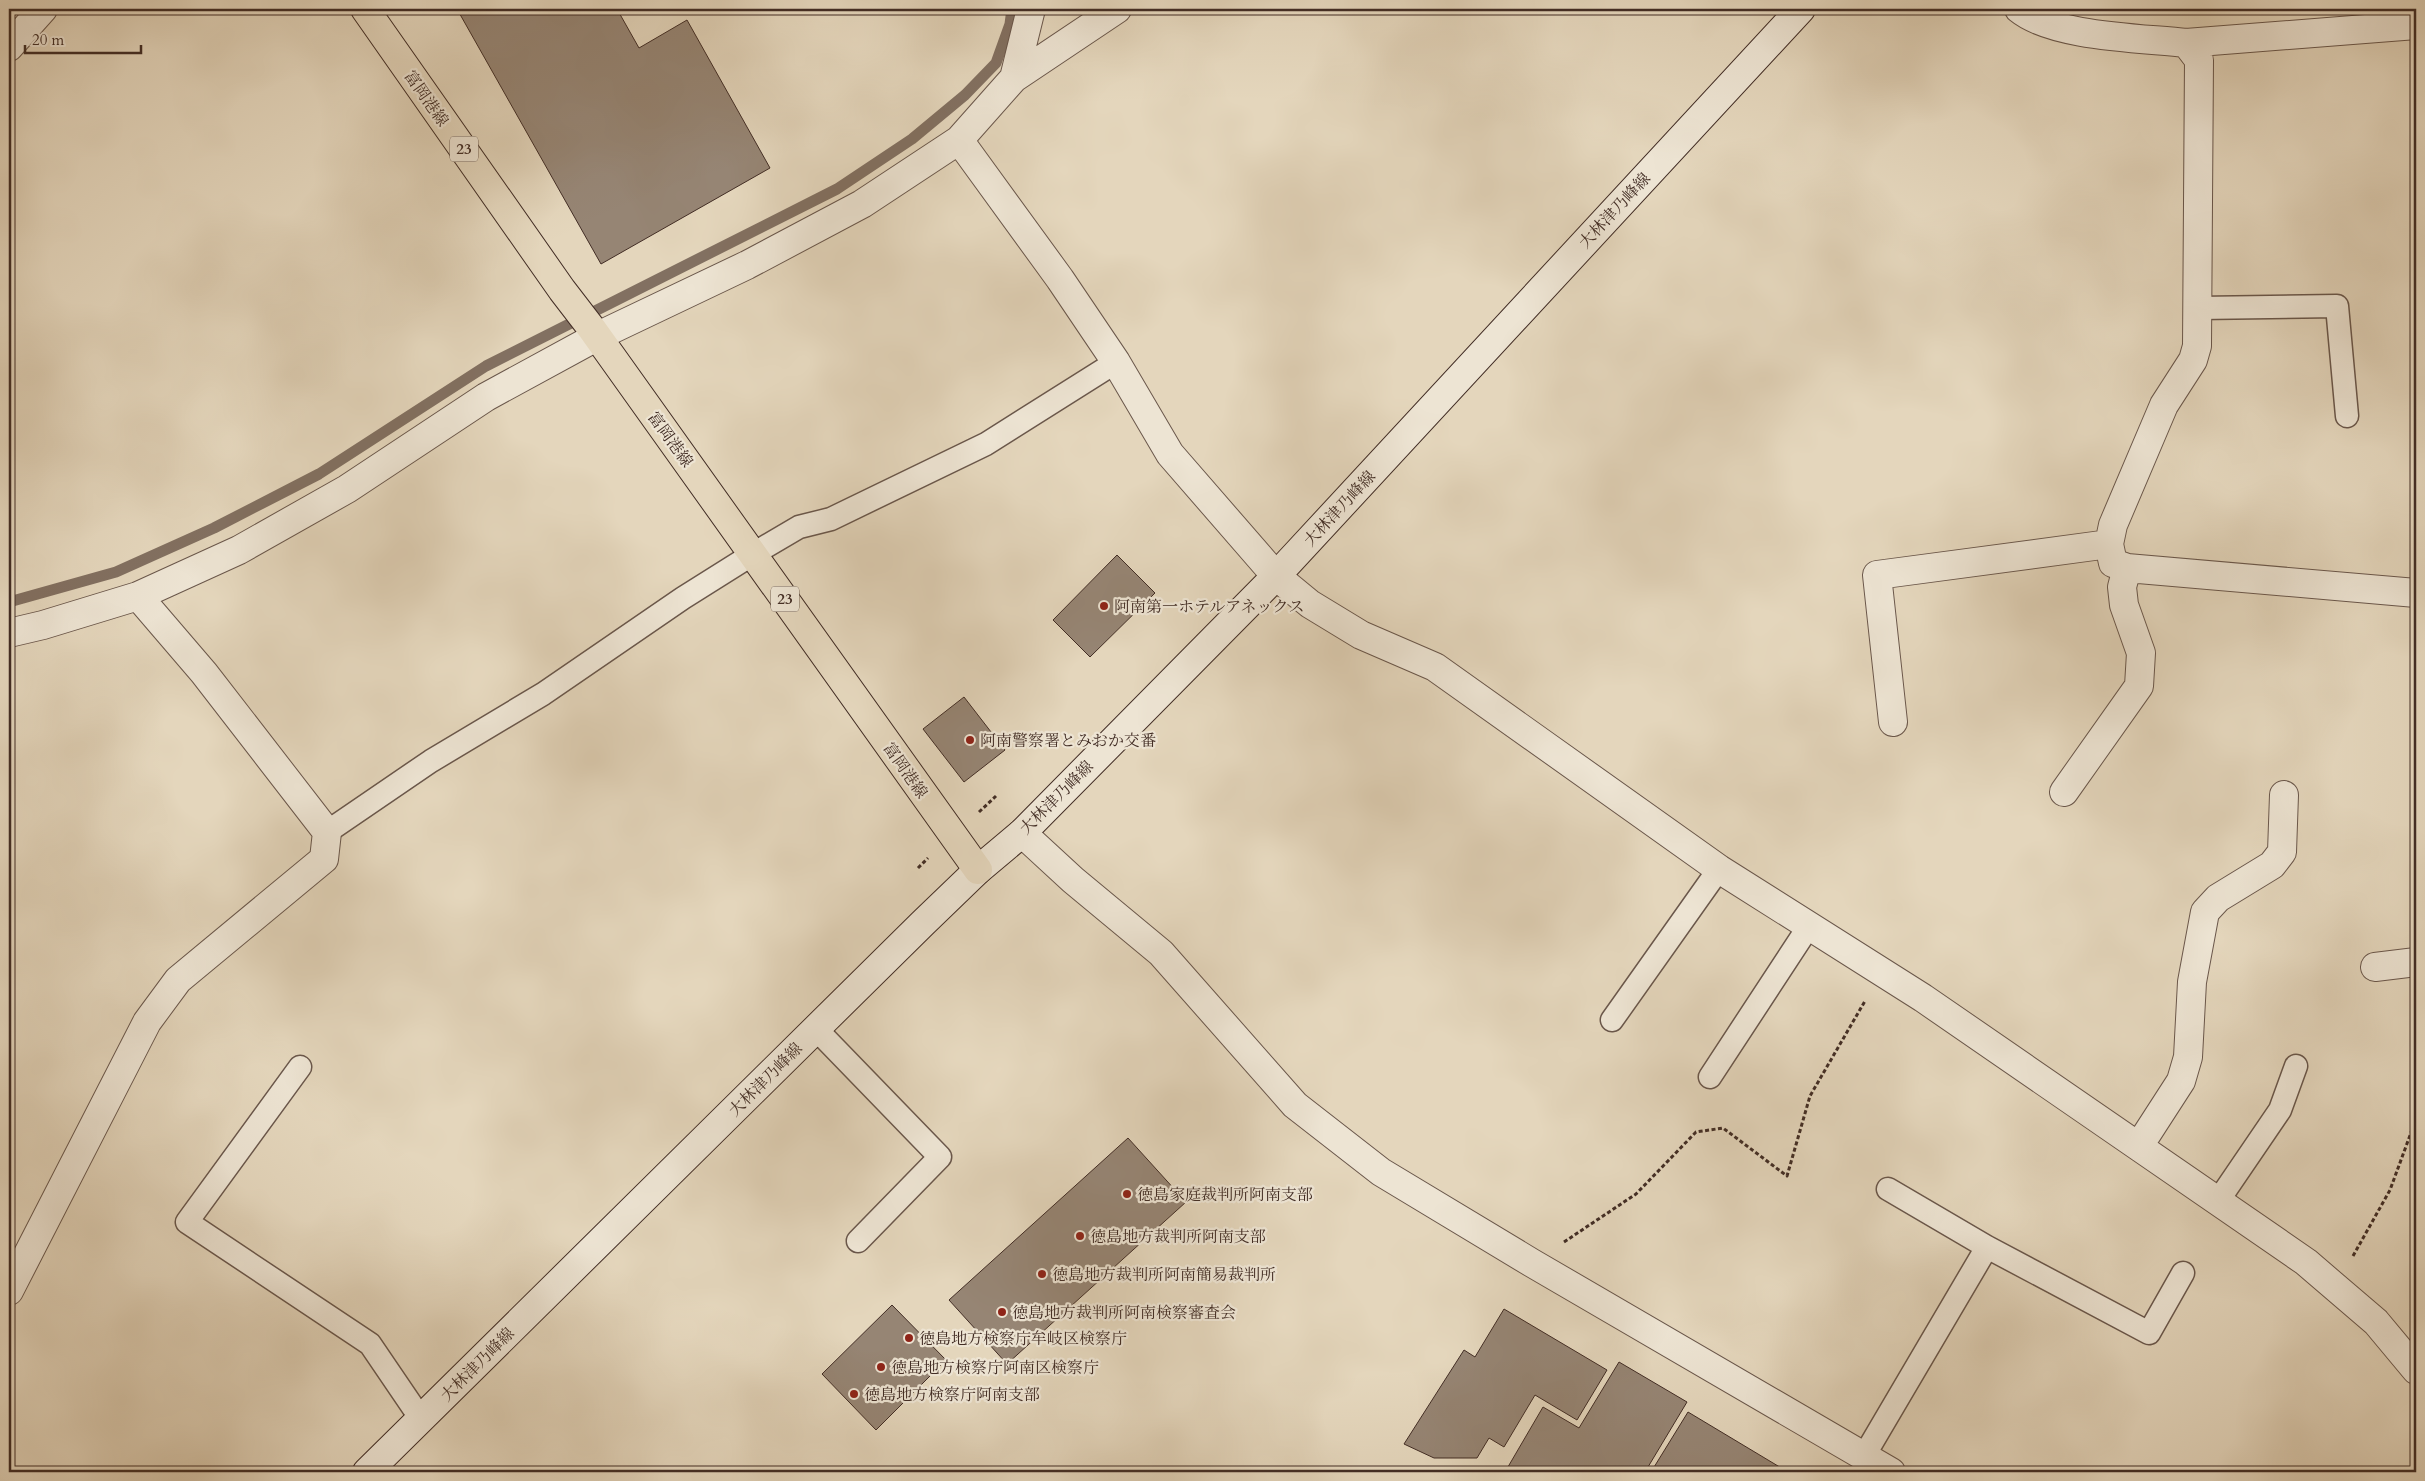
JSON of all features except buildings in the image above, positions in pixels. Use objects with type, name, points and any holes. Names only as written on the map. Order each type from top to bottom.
[{"type":"main road","name":"富岡港線","points":[[365,9],[562,290],[595,332],[978,870]]},
{"type":"street","points":[[9,47],[43,9]]},
{"type":"street","points":[[1014,78],[1031,9]]},
{"type":"street","points":[[9,633],[138,596],[239,550],[347,489],[486,397],[595,332],[747,265],[862,204],[959,140],[1014,78],[1118,9]]},
{"type":"street","name":"大林津乃峰線","points":[[367,1472],[978,870],[1022,833],[1276,576],[1801,9]]},
{"type":"street","points":[[2019,9],[2041,21],[2066,29],[2186,43],[2416,25]]},
{"type":"street","points":[[2186,43],[2199,60],[2199,308],[2197,346],[2193,360],[2164,405],[2113,525],[2109,544],[2114,563],[2127,568],[2416,592]]},
{"type":"street","points":[[959,140],[1060,279],[1116,362],[1170,454],[1276,576],[1310,604],[1361,634],[1435,667],[1719,869],[1923,998],[2306,1262],[2376,1322],[2416,1370]]},
{"type":"street","points":[[1893,722],[1876,575],[2109,544]]},
{"type":"street","points":[[2064,792],[2139,686],[2140,653],[2124,605],[2122,587],[2127,568]]},
{"type":"street","points":[[9,1290],[147,1022],[178,980],[324,859],[327,832],[204,673],[138,596]]},
{"type":"street","points":[[2139,1146],[2181,1081],[2188,1057],[2192,982],[2205,912],[2218,898],[2272,866],[2282,852],[2284,794]]},
{"type":"street","points":[[1022,833],[1073,880],[1160,952],[1295,1105],[1381,1172],[1532,1263],[1891,1472]]},
{"type":"street","points":[[2375,967],[2416,962]]},
{"type":"lane","points":[[2199,308],[2337,306],[2347,416]]},
{"type":"lane","points":[[327,832],[431,761],[543,694],[683,598],[753,554],[799,527],[832,519],[986,444],[1116,362]]},
{"type":"lane","points":[[1612,1020],[1719,869]]},
{"type":"lane","points":[[1710,1077],[1809,926]]},
{"type":"lane","points":[[816,1029],[940,1157],[858,1242]]},
{"type":"lane","points":[[2218,1201],[2280,1110],[2296,1066]]},
{"type":"lane","points":[[300,1067],[187,1222],[370,1344],[421,1419]]},
{"type":"lane","points":[[1888,1189],[1988,1247],[2149,1333],[2183,1273]]},
{"type":"lane","points":[[1864,1456],[1988,1247]]},
{"type":"path","points":[[1532,1263],[1636,1194],[1696,1132],[1723,1128],[1788,1176],[1810,1096],[1882,972]]},
{"type":"path","points":[[2336,1287],[2390,1190],[2416,1119]]},
{"type":"waterway","points":[[9,602],[116,572],[214,528],[319,474],[486,366],[837,189],[912,139],[965,95],[996,63],[1010,24],[1012,9]]},
{"type":"place","name":"阿南第一ホテルアネックス","points":[[1104,606]]},
{"type":"place","name":"阿南警察署とみおか交番","points":[[970,740]]},
{"type":"place","name":"徳島家庭裁判所阿南支部","points":[[1127,1194]]},
{"type":"place","name":"徳島地方裁判所阿南支部","points":[[1080,1236]]},
{"type":"place","name":"徳島地方裁判所阿南簡易裁判所","points":[[1042,1274]]},
{"type":"place","name":"徳島地方裁判所阿南検察審査会","points":[[1002,1312]]},
{"type":"place","name":"徳島地方検察庁牟岐区検察庁","points":[[909,1338]]},
{"type":"place","name":"徳島地方検察庁阿南区検察庁","points":[[881,1367]]},
{"type":"place","name":"徳島地方検察庁阿南支部","points":[[854,1394]]}]
